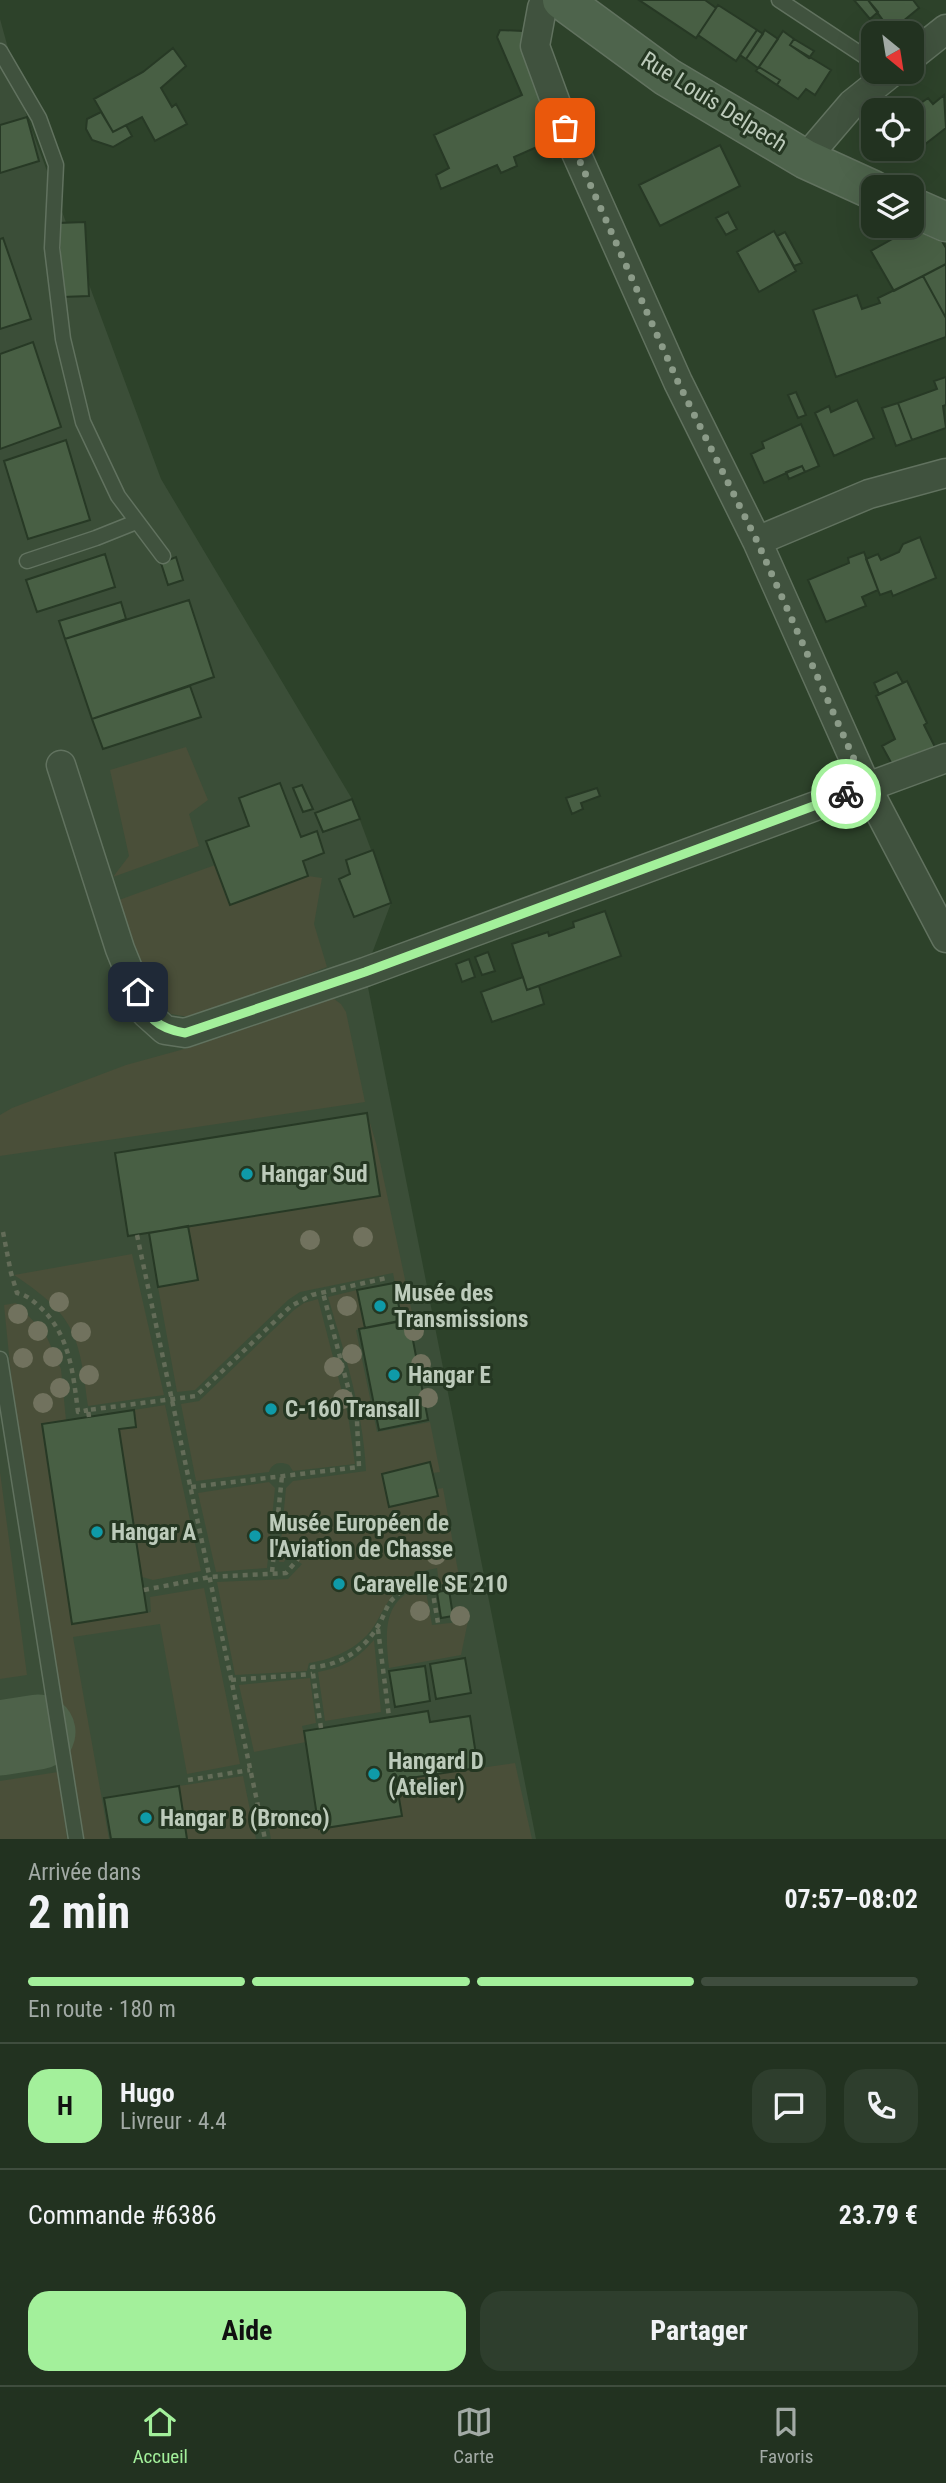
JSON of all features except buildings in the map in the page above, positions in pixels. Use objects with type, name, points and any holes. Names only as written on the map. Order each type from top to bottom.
[{"type":"street","points":[[545,0],[536,46],[565,128],[684,395],[757,541],[866,786],[946,939]]},
{"type":"street","name":"Rue Louis Delpech","points":[[562,0],[667,77],[805,159],[861,185]]},
{"type":"street","points":[[924,44],[946,29]]},
{"type":"street","points":[[805,159],[852,104],[873,84]]},
{"type":"street","points":[[924,212],[946,222]]},
{"type":"street","points":[[757,541],[869,494],[946,473]]},
{"type":"street","points":[[61,765],[120,949],[146,1013],[165,1030],[185,1033],[365,972],[946,758]]},
{"type":"lane","points":[[779,0],[861,49]]},
{"type":"lane","points":[[0,51],[39,118],[56,165],[52,248],[63,339],[83,422],[118,496],[163,556]]},
{"type":"lane","points":[[27,561],[136,522]]},
{"type":"lane","points":[[0,1360],[76,1839]]},
{"type":"path","points":[[3,1233],[18,1293],[27,1295],[50,1316],[64,1338],[73,1369],[78,1412],[196,1396],[291,1306],[312,1295],[386,1278]]},
{"type":"path","points":[[137,1235],[265,1839]]},
{"type":"path","points":[[191,1487],[359,1468],[357,1421],[323,1293]]},
{"type":"path","points":[[89,1410],[89,1417]]},
{"type":"path","points":[[272,1572],[282,1476]]},
{"type":"path","points":[[144,1590],[209,1577],[286,1573],[298,1559]]},
{"type":"path","points":[[321,1728],[312,1667],[342,1661],[362,1645],[377,1628],[391,1600],[413,1581],[430,1576],[438,1623]]},
{"type":"path","points":[[377,1628],[388,1717]]},
{"type":"path","points":[[231,1681],[312,1674]]},
{"type":"path","points":[[188,1780],[250,1770]]},
{"type":"shaded area","points":[[0,19],[27,117],[161,479],[352,799],[391,903],[365,972],[536,1839],[0,1839]]},
{"type":"shaded area","points":[[186,747],[208,800],[189,814],[199,846],[113,877],[129,856],[110,770]]},
{"type":"shaded area","points":[[215,865],[230,904],[308,876],[322,878],[314,924],[327,967],[195,1018],[171,1014],[152,994],[137,962],[119,900]]},
{"type":"shaded area","points":[[330,996],[341,1004],[346,1012],[365,1102],[0,1156],[0,1115],[12,1108],[126,1065],[195,1046]]},
{"type":"shaded area","points":[[367,1113],[376,1143],[413,1317],[402,1319],[393,1273],[300,1292],[288,1300],[195,1390],[177,1392],[158,1287],[198,1280],[188,1226],[380,1196]]},
{"type":"shaded area","points":[[132,1254],[164,1395],[88,1406],[81,1361],[71,1329],[50,1303],[14,1275]]},
{"type":"shaded area","points":[[357,1290],[365,1328],[356,1330],[377,1432],[430,1422],[440,1472],[433,1473],[430,1462],[382,1474],[389,1507],[438,1496],[437,1489],[443,1488],[460,1582],[439,1584],[437,1568],[418,1573],[395,1591],[370,1631],[347,1651],[309,1663],[307,1671],[235,1675],[217,1582],[288,1579],[302,1564],[288,1555],[284,1562],[279,1562],[286,1488],[293,1481],[366,1471],[357,1404],[328,1297]]},
{"type":"shaded area","points":[[318,1299],[348,1415],[355,1464],[293,1471],[289,1465],[280,1463],[274,1465],[269,1472],[196,1481],[181,1404],[199,1401],[294,1310],[304,1303]]},
{"type":"shaded area","points":[[16,1303],[45,1333],[61,1369],[66,1420],[42,1424],[72,1624],[151,1612],[150,1597],[204,1588],[240,1764],[187,1774],[160,1624],[73,1637],[109,1839],[84,1839],[12,1385],[4,1305]]},
{"type":"shaded area","points":[[165,1405],[201,1571],[153,1580],[142,1577],[119,1429],[136,1427],[134,1410]]},
{"type":"shaded area","points":[[0,1472],[27,1675],[0,1679]]},
{"type":"shaded area","points":[[269,1482],[275,1488],[267,1568],[216,1572],[198,1493]]},
{"type":"shaded area","points":[[425,1586],[432,1625],[468,1621],[461,1655],[389,1668],[389,1617],[401,1598]]},
{"type":"shaded area","points":[[374,1640],[381,1712],[325,1721],[318,1672],[349,1662]]},
{"type":"shaded area","points":[[310,1678],[316,1723],[302,1726],[306,1742],[254,1752],[239,1685]]},
{"type":"shaded area","points":[[515,1763],[532,1839],[271,1839],[268,1823],[317,1815],[319,1829],[401,1816],[396,1780]]},
{"type":"shaded area","points":[[58,1772],[67,1839],[0,1839],[0,1781]]},
{"type":"shaded area","points":[[243,1776],[256,1839],[187,1839],[179,1786]]},
{"type":"taxiway","points":[[0,1738],[38,1732]]},
{"type":"way so far","points":[[565,128],[678,382],[757,541],[866,786],[846,794]]},
{"type":"place","name":"Hangar Sud","points":[[247,1174]]},
{"type":"place","name":"Musée des Transmissions","points":[[380,1306]]},
{"type":"place","name":"Hangar E","points":[[394,1375]]},
{"type":"place","name":"C-160 Transall","points":[[271,1409]]},
{"type":"place","name":"Hangar A","points":[[97,1532]]},
{"type":"place","name":"Musée Européen de l'Aviation de Chasse","points":[[255,1536]]},
{"type":"place","name":"Caravelle SE 210","points":[[339,1584]]},
{"type":"place","name":"Hangard D (Atelier)","points":[[374,1774]]},
{"type":"place","name":"Hangar B (Bronco)","points":[[146,1818]]},
{"type":"route","points":[[138,992],[146,1013],[165,1030],[185,1033],[365,972],[846,794]]}]
